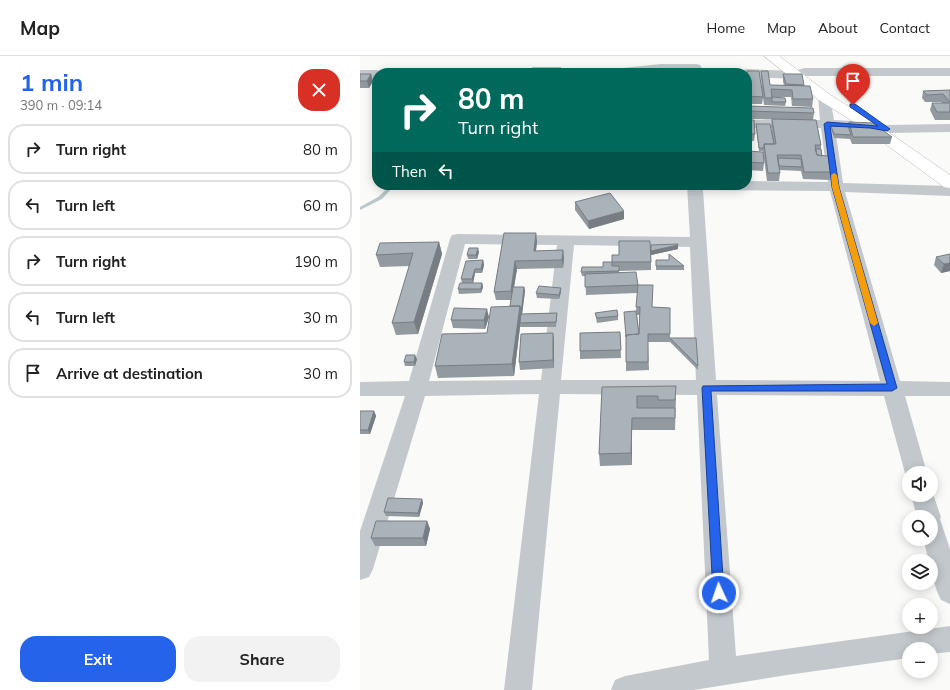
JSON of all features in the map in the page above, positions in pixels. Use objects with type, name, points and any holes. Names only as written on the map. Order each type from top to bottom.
[{"type":"main road","points":[[771,56],[887,129],[950,173]]},
{"type":"main road","points":[[782,56],[824,97],[870,126],[950,183]]},
{"type":"street","points":[[699,68],[701,56]]},
{"type":"street","points":[[752,73],[950,72]]},
{"type":"street","points":[[360,74],[372,74]]},
{"type":"street","points":[[824,97],[836,187],[914,466]]},
{"type":"street","points":[[752,124],[827,124],[870,126],[887,129],[950,128]]},
{"type":"street","points":[[752,186],[950,191]]},
{"type":"street","points":[[695,190],[723,672]]},
{"type":"street","points":[[360,569],[417,389],[458,239],[698,242]]},
{"type":"street","points":[[518,690],[566,241]]},
{"type":"street","points":[[360,389],[551,387],[950,389]]},
{"type":"street","points":[[937,546],[950,592]]},
{"type":"street","points":[[626,690],[670,680],[950,639]]},
{"type":"building","points":[[752,71],[759,71],[763,97],[752,96]]},
{"type":"building","points":[[761,71],[768,71],[770,85],[810,86],[813,99],[793,99],[792,90],[771,89],[772,98],[765,98]]},
{"type":"building","points":[[360,74],[371,74],[367,81],[360,81]]},
{"type":"building","points":[[783,74],[802,74],[804,85],[786,84]]},
{"type":"building","points":[[950,90],[950,102],[943,94],[927,95],[923,91]]},
{"type":"building","points":[[772,97],[785,98],[786,102],[772,102]]},
{"type":"building","points":[[932,103],[950,103],[950,112],[937,112]]},
{"type":"building","points":[[752,106],[813,108],[814,113],[752,111]]},
{"type":"building","points":[[772,119],[816,120],[821,145],[815,145],[817,155],[828,156],[832,172],[804,172],[801,155],[777,155],[780,173],[768,173],[764,144],[776,144]]},
{"type":"building","points":[[752,120],[754,120],[755,134],[752,134]]},
{"type":"building","points":[[849,122],[873,123],[892,137],[853,137]]},
{"type":"building","points":[[756,124],[770,124],[774,144],[764,144],[764,148],[759,148]]},
{"type":"building","points":[[831,126],[848,126],[851,135],[834,134]]},
{"type":"building","points":[[815,149],[821,149],[822,156],[817,155]]},
{"type":"building","points":[[752,151],[763,152],[764,163],[752,162]]},
{"type":"building","points":[[778,158],[801,159],[802,167],[779,166]]},
{"type":"building","points":[[610,193],[624,211],[588,221],[575,202]]},
{"type":"building","points":[[504,233],[536,233],[534,251],[563,250],[562,260],[515,261],[511,291],[494,292]]},
{"type":"building","points":[[619,241],[650,241],[651,262],[612,262],[612,255],[619,255]]},
{"type":"building","points":[[439,242],[414,322],[392,323],[413,253],[376,255],[380,243]]},
{"type":"building","points":[[651,245],[678,245],[651,251]]},
{"type":"building","points":[[469,248],[478,248],[476,255],[467,255]]},
{"type":"building","points":[[669,254],[684,266],[656,266],[656,260],[669,260]]},
{"type":"building","points":[[950,254],[950,263],[944,264],[936,257]]},
{"type":"building","points":[[483,260],[481,269],[475,269],[472,279],[461,279],[466,261]]},
{"type":"building","points":[[603,262],[612,262],[612,266],[619,266],[619,271],[581,272],[582,267],[603,267]]},
{"type":"building","points":[[636,272],[638,285],[585,287],[585,274]]},
{"type":"building","points":[[460,283],[482,283],[481,289],[458,289]]},
{"type":"building","points":[[638,285],[653,285],[652,307],[670,308],[670,334],[648,334],[648,362],[626,362],[626,335],[639,334],[640,307],[636,307]]},
{"type":"building","points":[[539,286],[561,288],[559,295],[536,293]]},
{"type":"building","points":[[513,287],[524,287],[521,314],[520,306],[510,306]]},
{"type":"building","points":[[520,306],[512,364],[435,366],[442,334],[487,333],[491,307]]},
{"type":"building","points":[[454,308],[487,309],[484,320],[451,320]]},
{"type":"building","points":[[617,310],[618,316],[597,318],[595,313]]},
{"type":"building","points":[[636,311],[639,334],[626,335],[626,337],[624,312]]},
{"type":"building","points":[[557,313],[556,322],[520,323],[521,314]]},
{"type":"building","points":[[620,332],[621,350],[580,351],[580,333]]},
{"type":"building","points":[[553,333],[553,360],[519,362],[521,334]]},
{"type":"building","points":[[670,338],[696,338],[698,366]]},
{"type":"building","points":[[406,355],[415,355],[414,362],[404,362]]},
{"type":"building","points":[[676,386],[675,400],[658,400],[658,396],[637,396],[637,408],[675,408],[675,418],[632,418],[631,453],[599,454],[602,387]]},
{"type":"building","points":[[360,411],[374,411],[368,430],[360,430]]},
{"type":"building","points":[[388,498],[422,499],[418,513],[384,512]]},
{"type":"building","points":[[376,521],[427,521],[423,538],[371,538]]},
{"type":"waterway","points":[[360,209],[380,198],[388,190]]},
{"type":"slow traffic","points":[[834,175],[836,187],[874,323]]},
{"type":"route","points":[[719,593],[706,388],[892,388],[836,187],[827,124],[870,126],[887,129],[853,105]]}]
